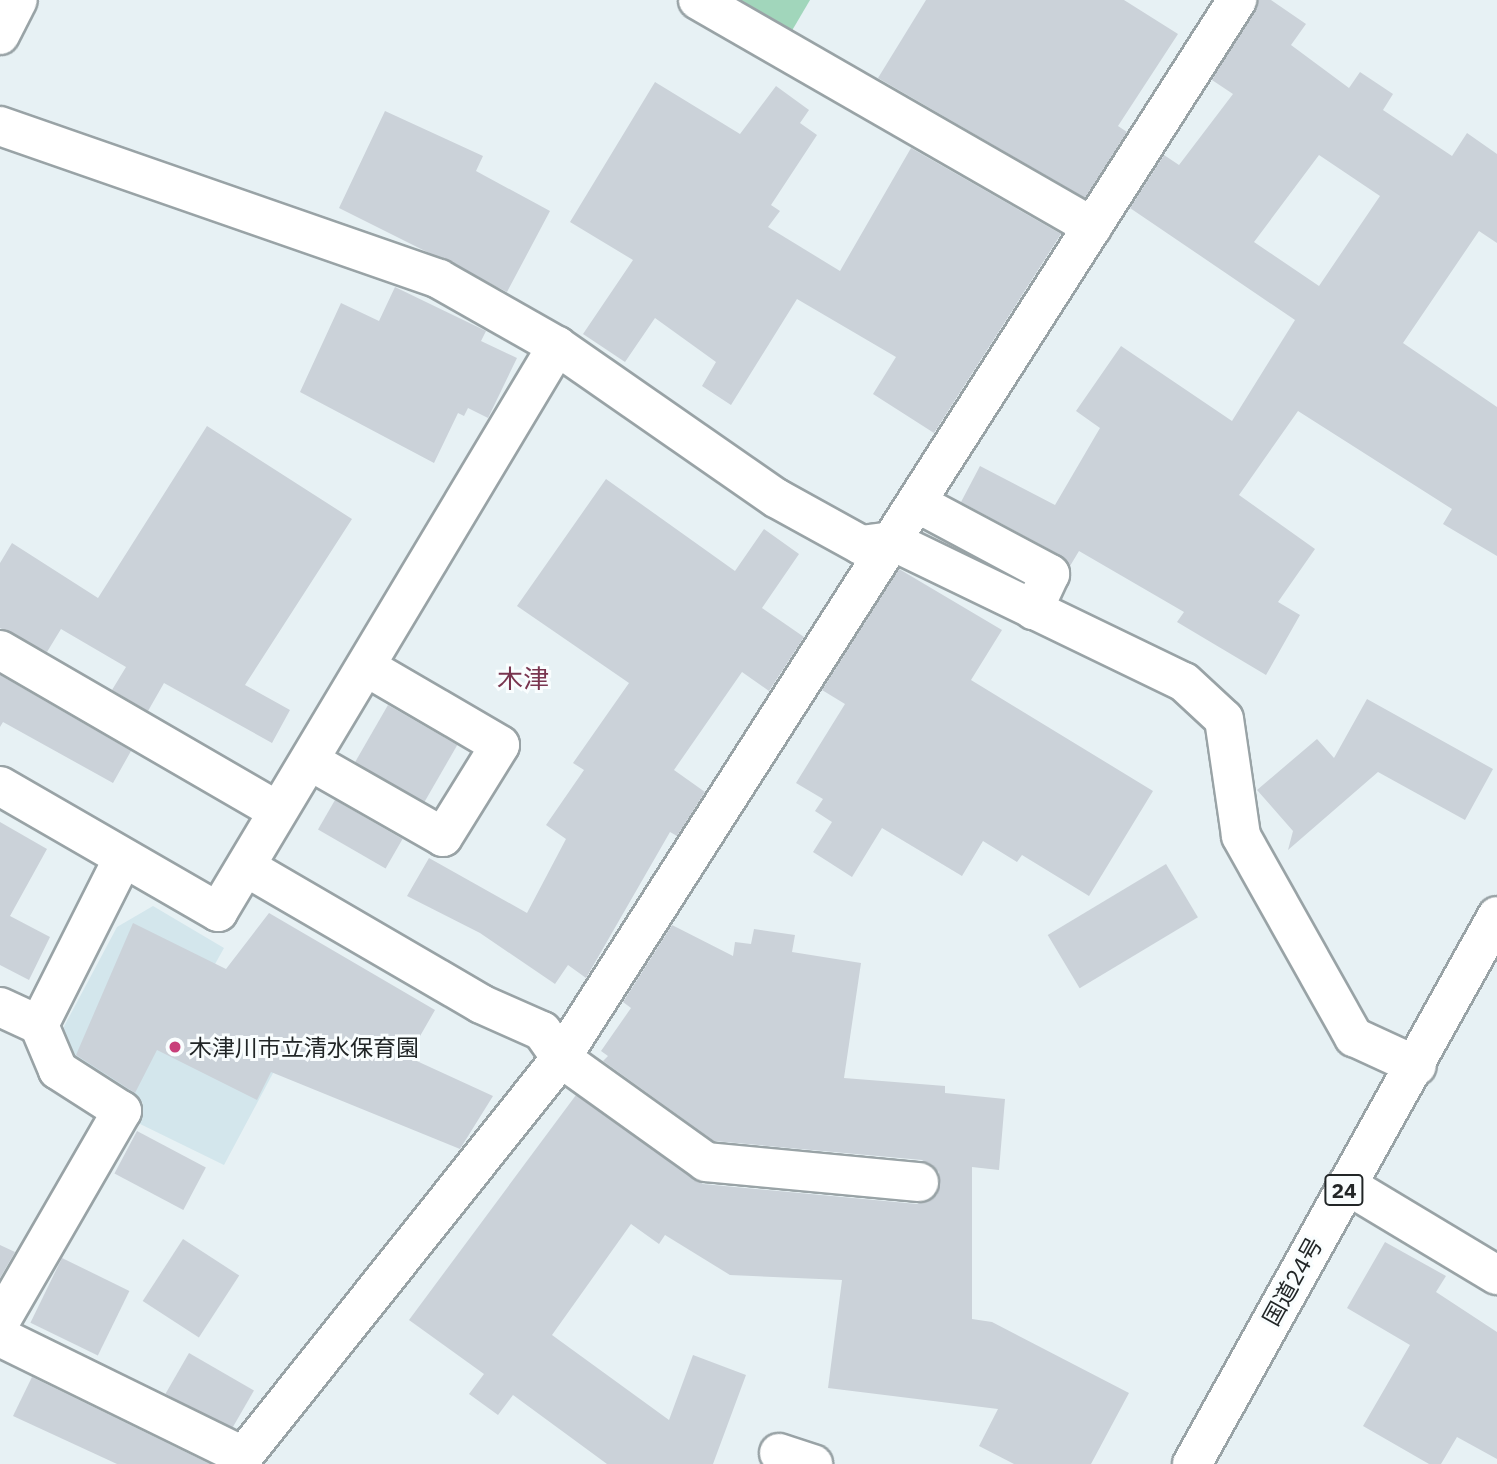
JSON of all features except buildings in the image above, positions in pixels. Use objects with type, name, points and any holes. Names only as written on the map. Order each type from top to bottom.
[{"type":"main road","points":[[0,34],[18,0]]},
{"type":"main road","points":[[698,0],[1092,227]]},
{"type":"main road","points":[[0,1338],[240,1460],[561,1058],[1237,0]]},
{"type":"main road","points":[[0,126],[439,279],[557,346],[776,498],[861,545],[892,541],[1184,682],[1224,719],[1241,836],[1354,1037],[1417,1066]]},
{"type":"main road","points":[[0,786],[218,912],[368,667],[557,346]]},
{"type":"main road","points":[[917,503],[1050,574],[1033,610]]},
{"type":"main road","points":[[0,650],[278,811]]},
{"type":"main road","points":[[310,761],[443,837],[500,745],[368,667]]},
{"type":"main road","points":[[39,1025],[123,858]]},
{"type":"main road","points":[[246,867],[481,1004],[542,1031],[561,1058],[706,1162],[919,1182]]},
{"type":"main road","name":"国道24号","points":[[1192,1464],[1347,1185],[1417,1066],[1497,916]]},
{"type":"main road","points":[[0,1007],[39,1025],[58,1070],[122,1111],[0,1322]]},
{"type":"main road","points":[[1347,1185],[1497,1275]]},
{"type":"shaded area","name":"木津川市立清水保育園","points":[[153,906],[224,948],[210,973],[303,1017],[224,1165],[134,1121],[143,1103],[67,1061],[60,1034],[117,927]]},
{"type":"green space","points":[[733,0],[810,0],[790,34]]},
{"type":"place","name":"木津川市立清水保育園","points":[[175,1047]]},
{"type":"district","name":"木津","points":[[523,679]]}]
